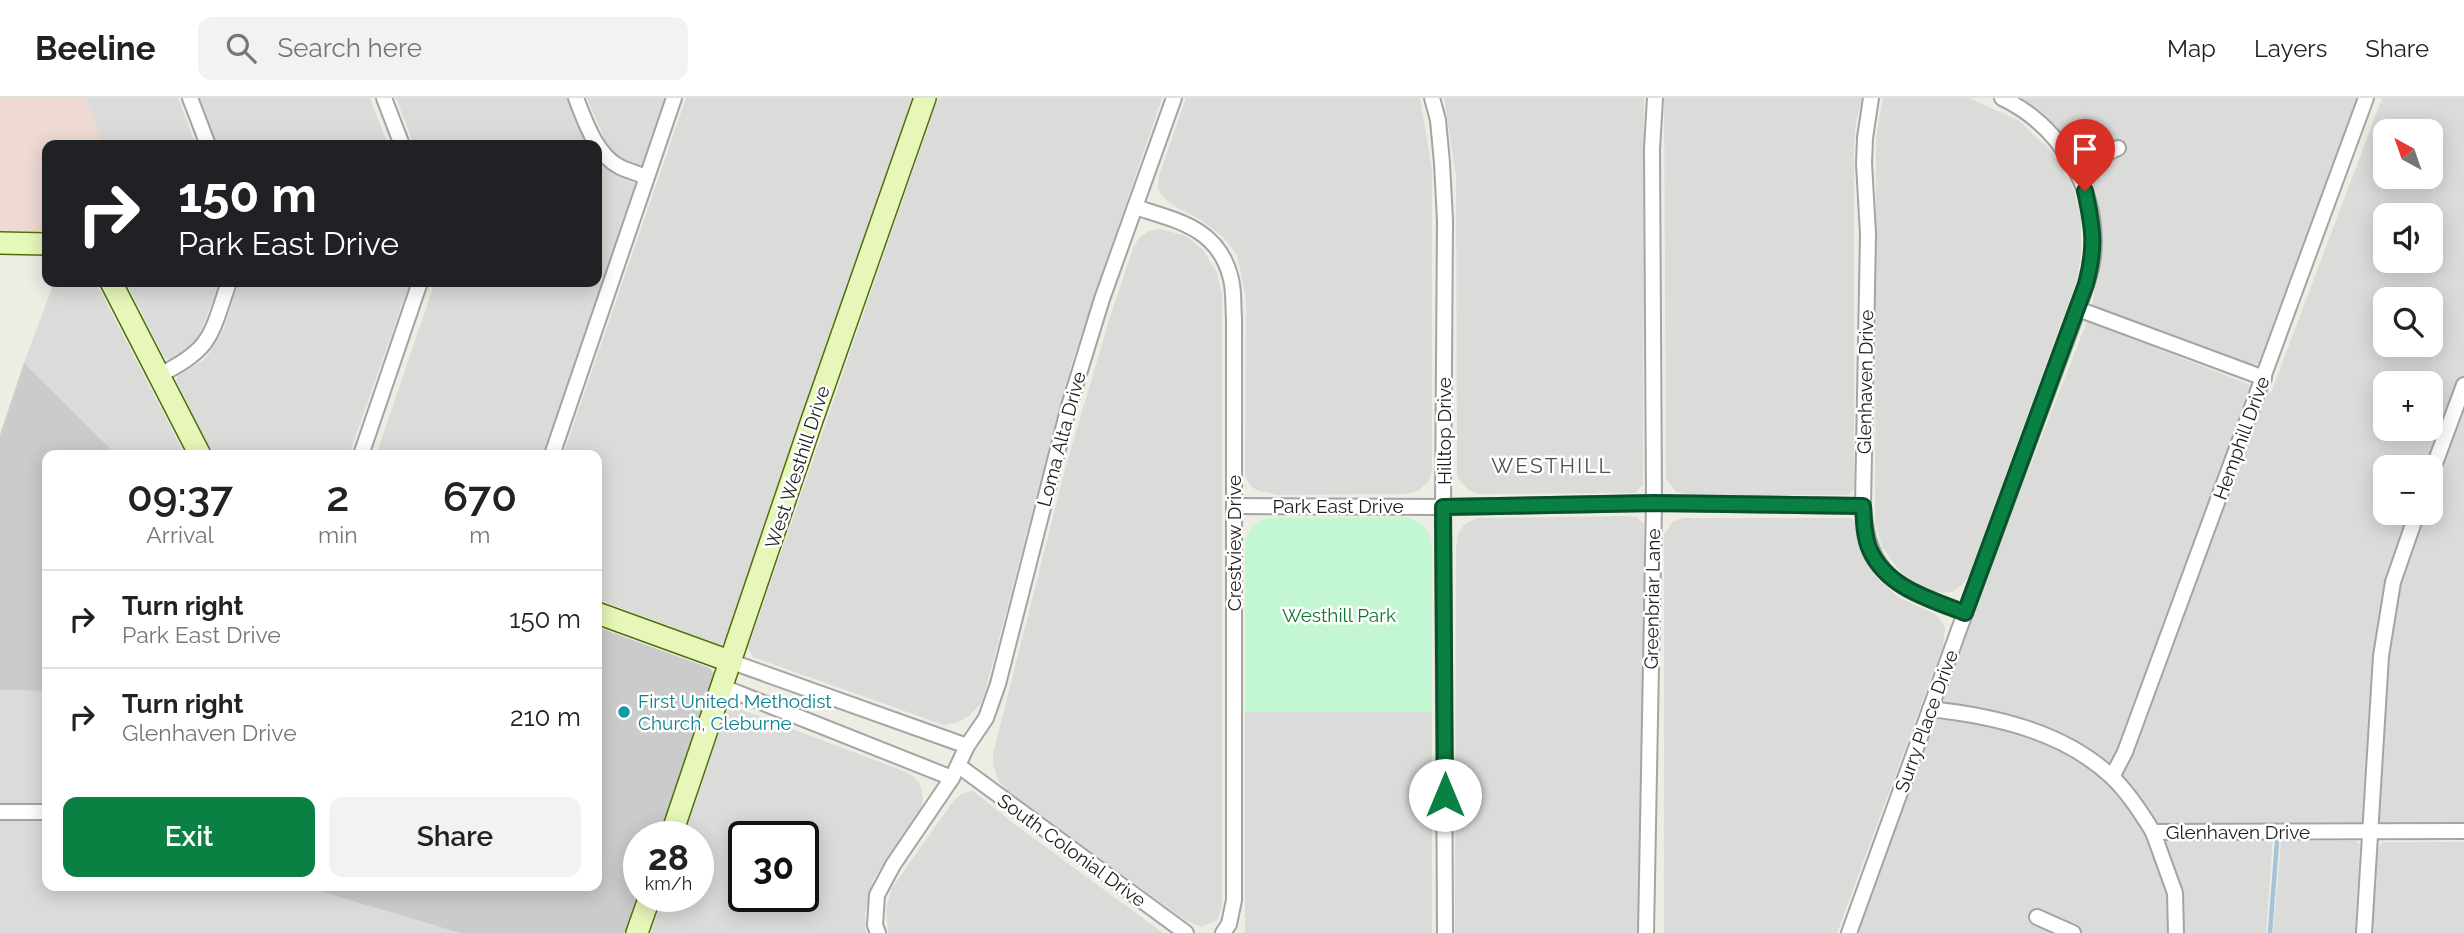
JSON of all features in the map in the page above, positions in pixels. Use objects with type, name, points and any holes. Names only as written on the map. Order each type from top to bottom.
[{"type":"street","points":[[190,98],[206,140]]},
{"type":"street","points":[[384,98],[400,140]]},
{"type":"street","points":[[576,98],[585,122],[596,140]]},
{"type":"street","points":[[554,450],[674,98]]},
{"type":"street","name":"West Westhill Drive","points":[[676,821],[925,98]]},
{"type":"street","name":"Loma Alta Drive","points":[[878,933],[875,925],[877,895],[893,865],[955,772],[967,746],[986,718],[998,684],[1069,406],[1102,299],[1174,98]]},
{"type":"street","name":"Hilltop Drive","points":[[1432,98],[1442,163],[1445,221],[1445,933]]},
{"type":"street","name":"Greenbriar Lane","points":[[1646,933],[1654,503],[1652,149],[1655,98]]},
{"type":"street","name":"Glenhaven Drive","points":[[1871,98],[1864,138],[1868,234],[1863,506],[1865,529],[1871,551],[1890,577],[1912,593],[1965,613]]},
{"type":"street","name":"Surry Place Drive","points":[[1849,933],[2078,309],[2093,258],[2092,223],[2085,191],[2075,167],[2057,141],[2035,119],[2020,106],[2002,98]]},
{"type":"street","name":"Hemphill Drive","points":[[2112,777],[2125,751],[2366,98]]},
{"type":"street","points":[[2075,167],[2118,148]]},
{"type":"street","points":[[602,150],[618,166],[646,177]]},
{"type":"street","name":"Crestview Drive","points":[[1135,207],[1187,224],[1206,236],[1222,253],[1231,280],[1234,318],[1234,900],[1229,924],[1223,933]]},
{"type":"street","points":[[0,243],[42,244]]},
{"type":"street","points":[[114,287],[197,450]]},
{"type":"street","points":[[159,375],[201,350],[211,336],[227,287]]},
{"type":"street","points":[[363,450],[418,287]]},
{"type":"street","points":[[2078,309],[2264,378]]},
{"type":"street","points":[[2438,455],[2464,385]]},
{"type":"street","name":"Park East Drive","points":[[1234,506],[1443,507],[1654,503],[1863,506]]},
{"type":"street","points":[[2364,933],[2381,656],[2393,582],[2413,525]]},
{"type":"street","points":[[602,615],[967,746]]},
{"type":"street","name":"South Colonial Drive","points":[[723,687],[955,772],[1186,933]]},
{"type":"street","name":"Glenhaven Drive","points":[[1930,709],[1967,713],[2036,731],[2078,750],[2112,777],[2130,797],[2153,832],[2464,831]]},
{"type":"street","points":[[0,812],[42,812]]},
{"type":"street","points":[[2153,832],[2175,893],[2176,933]]},
{"type":"street","points":[[638,933],[645,912]]},
{"type":"street","points":[[2037,917],[2073,933]]},
{"type":"shaded area","points":[[0,98],[85,98],[102,140],[42,140],[42,232],[0,231]]},
{"type":"shaded area","points":[[85,98],[178,98],[194,140],[101,140]]},
{"type":"shaded area","points":[[197,98],[370,98],[386,140],[213,140]]},
{"type":"shaded area","points":[[396,98],[568,98],[584,140],[412,140]]},
{"type":"shaded area","points":[[587,98],[666,98],[645,161],[641,165],[617,157],[607,145]]},
{"type":"shaded area","points":[[686,98],[914,98],[726,642],[720,645],[602,601],[602,450],[565,450]]},
{"type":"shaded area","points":[[938,98],[1162,98],[1071,365],[985,692],[981,703],[969,716],[956,723],[944,725],[753,657],[748,648]]},
{"type":"shaded area","points":[[1186,98],[1420,98],[1432,169],[1432,470],[1429,481],[1418,491],[1405,494],[1277,495],[1256,490],[1250,485],[1245,476],[1246,299],[1237,255],[1223,237],[1198,218],[1172,205],[1161,195],[1158,188],[1159,175]]},
{"type":"shaded area","points":[[1444,98],[1644,98],[1643,485],[1635,493],[1478,494],[1467,489],[1457,477],[1456,176]]},
{"type":"shaded area","points":[[1664,98],[1862,98],[1854,145],[1854,489],[1849,495],[1688,495],[1675,491],[1666,479]]},
{"type":"shaded area","points":[[1883,98],[1969,98],[2018,120],[2047,147],[2059,163],[2074,191],[2081,219],[2081,253],[2077,280],[1969,575],[1964,583],[1952,592],[1930,590],[1900,572],[1882,547],[1875,524],[1876,136]]},
{"type":"shaded area","points":[[2021,98],[2357,98],[2259,363],[2252,365],[2092,304],[2102,253],[2098,203],[2093,185],[2069,139]]},
{"type":"shaded area","points":[[2382,98],[2464,98],[2464,824],[2274,822],[2266,933],[1847,933],[2087,321],[2271,393],[2373,122],[2373,189],[2443,189],[2443,119],[2374,119]]},
{"type":"shaded area","points":[[602,165],[615,175],[634,183],[636,187],[547,450],[378,450],[433,287],[602,287]]},
{"type":"shaded area","points":[[1161,229],[1186,236],[1203,250],[1217,273],[1222,296],[1222,906],[1217,920],[1201,927],[1186,921],[1008,791],[998,781],[993,764],[993,754],[1065,469],[1110,317],[1134,246],[1139,238],[1149,231]]},
{"type":"shaded area","points":[[52,287],[97,287],[182,450],[112,450],[24,363]]},
{"type":"shaded area","points":[[129,287],[218,287],[197,341],[188,351],[168,360]]},
{"type":"shaded area","points":[[237,287],[408,287],[351,450],[212,450],[176,380],[205,359],[224,328]]},
{"type":"shaded area","points":[[24,363],[112,450],[42,450],[42,691],[0,690],[0,435]]},
{"type":"shaded area","points":[[1637,517],[1644,524],[1644,933],[1455,933],[1458,533],[1465,524],[1477,518]]},
{"type":"shaded area","points":[[1682,518],[1851,518],[1855,522],[1863,555],[1875,576],[1898,597],[1937,615],[1945,627],[1943,646],[1837,933],[1664,933],[1664,535],[1672,522]]},
{"type":"shaded area","points":[[602,629],[710,668],[715,675],[664,821],[623,821],[623,912],[633,912],[626,933],[460,933],[320,891],[602,891]]},
{"type":"shaded area","points":[[0,690],[42,691],[42,891],[321,891],[460,933],[0,933]]},
{"type":"shaded area","points":[[737,708],[906,772],[920,784],[923,799],[921,808],[873,880],[865,915],[866,933],[651,933],[658,912],[714,912],[714,821],[689,821],[726,712]]},
{"type":"shaded area","points":[[1245,712],[1432,712],[1432,933],[1245,933]]},
{"type":"shaded area","points":[[973,791],[1163,933],[888,933],[886,908],[892,888],[954,800],[963,793]]},
{"type":"shaded area","points":[[2281,841],[2355,841],[2360,844],[2355,933],[2273,933]]},
{"type":"shaded area","points":[[2383,842],[2464,842],[2464,933],[2372,933],[2378,848]]},
{"type":"green space","name":"Westhill Park","points":[[1404,517],[1423,526],[1432,545],[1432,712],[1245,712],[1245,542],[1253,527],[1267,518]]},
{"type":"waterway","points":[[2270,933],[2277,842]]},
{"type":"place","name":"First United Methodist Church, Cleburne","points":[[624,712]]},
{"type":"district","name":"WESTHILL","points":[[1552,466]]},
{"type":"route","points":[[1445,795],[1443,507],[1654,503],[1863,506],[1871,551],[1890,577],[1912,593],[1965,613],[2086,284],[2093,258],[2092,223],[2085,191]]}]
